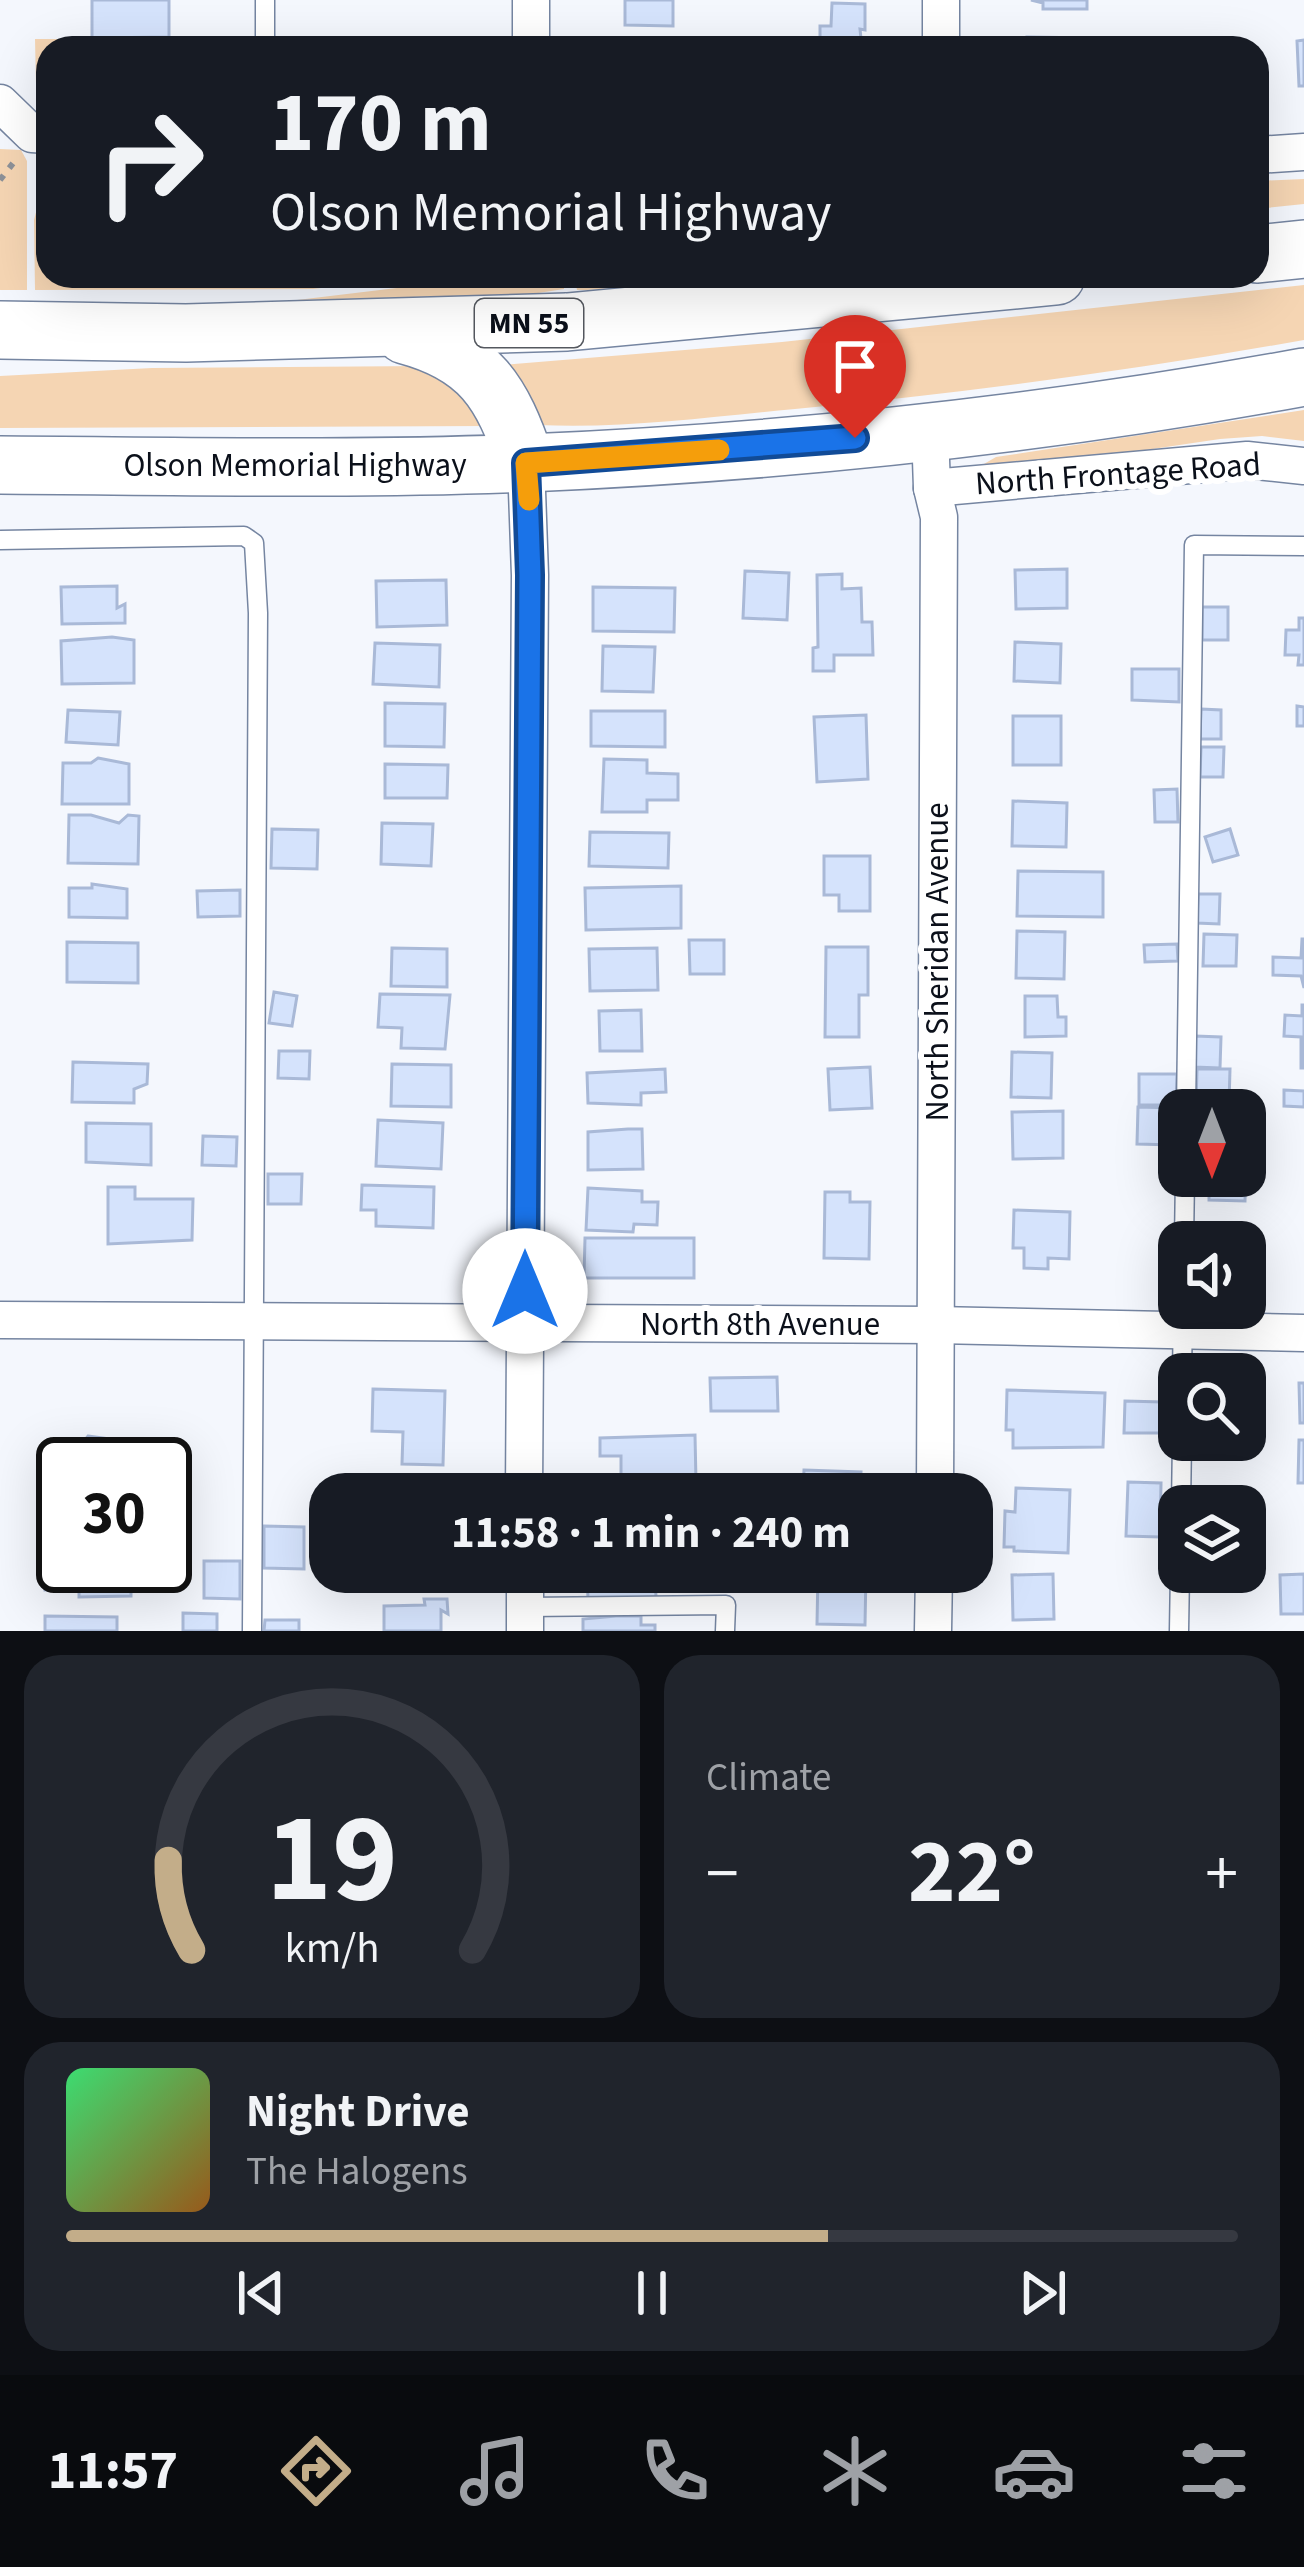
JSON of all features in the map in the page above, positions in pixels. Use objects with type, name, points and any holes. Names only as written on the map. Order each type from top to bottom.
[{"type":"main road","points":[[1269,253],[1304,249]]},
{"type":"main road","name":"MN 55","points":[[0,330],[185,333],[567,322],[928,288]]},
{"type":"main road","points":[[376,329],[441,347],[480,372],[502,401],[526,463]]},
{"type":"main road","name":"Olson Memorial Highway","points":[[0,464],[365,467],[526,463],[930,431],[1304,377]]},
{"type":"street","points":[[531,0],[531,36]]},
{"type":"street","points":[[941,0],[941,36]]},
{"type":"street","points":[[0,104],[27,134]]},
{"type":"street","points":[[1269,154],[1304,152]]},
{"type":"street","name":"North Sheridan Avenue","points":[[930,431],[932,488],[939,517],[934,1473]]},
{"type":"street","name":"North Frontage Road","points":[[932,488],[1247,460],[1304,466]]},
{"type":"street","points":[[524,1473],[530,598],[526,463]]},
{"type":"street","name":"North 8th Avenue","points":[[0,1320],[936,1324],[1158,1320]]},
{"type":"street","name":"North 8th Avenue","points":[[1266,1329],[1304,1333]]},
{"type":"street","points":[[933,1631],[934,1593]]},
{"type":"lane","points":[[265,0],[265,36]]},
{"type":"lane","points":[[0,541],[244,536],[254,543],[258,636],[252,1631]]},
{"type":"lane","points":[[1186,1089],[1194,545],[1304,546]]},
{"type":"lane","points":[[1179,1631],[1180,1593]]},
{"type":"lane","points":[[525,1604],[725,1605],[725,1631]]},
{"type":"shaded area","points":[[0,149],[21,150],[27,161],[27,290],[0,290]]},
{"type":"shaded area","points":[[1304,179],[1304,204],[1269,208],[1269,180]]},
{"type":"shaded area","points":[[36,212],[36,288],[321,288],[35,290]]},
{"type":"shaded area","points":[[1304,285],[1304,340],[922,396],[634,424],[538,425],[503,365],[782,342]]},
{"type":"shaded area","points":[[397,288],[564,288],[532,294],[297,300]]},
{"type":"shaded area","points":[[152,368],[436,368],[488,426],[0,428],[0,376]]},
{"type":"shaded area","points":[[1304,410],[1304,441],[1262,436],[1220,439],[983,474],[977,468],[996,457]]},
{"type":"building","points":[[92,0],[169,0],[169,36],[92,36]]},
{"type":"building","points":[[625,0],[673,0],[673,26],[625,25]]},
{"type":"building","points":[[1031,0],[1087,0],[1087,9],[1043,9],[1043,3]]},
{"type":"building","points":[[832,3],[865,4],[861,36],[820,36],[820,26],[831,26]]},
{"type":"building","points":[[1304,40],[1304,86],[1299,86],[1297,41]]},
{"type":"building","points":[[1067,569],[1067,608],[1016,609],[1015,570]]},
{"type":"building","points":[[745,571],[789,573],[787,620],[743,618]]},
{"type":"building","points":[[842,574],[842,589],[861,588],[862,622],[872,622],[873,655],[834,655],[834,671],[813,671],[813,648],[818,647],[817,575]]},
{"type":"building","points":[[446,580],[447,625],[377,627],[376,581]]},
{"type":"building","points":[[117,586],[117,608],[125,604],[125,623],[62,624],[61,587]]},
{"type":"building","points":[[593,587],[675,588],[674,632],[593,631]]},
{"type":"building","points":[[1202,607],[1228,607],[1228,640],[1202,640]]},
{"type":"building","points":[[1299,618],[1304,618],[1304,665],[1298,665],[1299,655],[1285,655],[1286,630],[1299,630]]},
{"type":"building","points":[[134,640],[134,683],[62,684],[61,641]]},
{"type":"building","points":[[1015,642],[1061,644],[1060,683],[1014,681]]},
{"type":"building","points":[[375,643],[440,645],[439,687],[373,684]]},
{"type":"building","points":[[603,646],[655,647],[653,692],[602,691]]},
{"type":"building","points":[[1132,669],[1179,669],[1179,702],[1132,700]]},
{"type":"building","points":[[385,703],[445,704],[444,747],[385,746]]},
{"type":"building","points":[[1297,706],[1304,707],[1304,726],[1297,726]]},
{"type":"building","points":[[1201,709],[1221,710],[1221,739],[1200,739]]},
{"type":"building","points":[[68,710],[120,712],[118,745],[66,742]]},
{"type":"building","points":[[591,711],[665,711],[665,747],[591,746]]},
{"type":"building","points":[[866,715],[868,779],[817,782],[814,717]]},
{"type":"building","points":[[1013,716],[1061,716],[1061,765],[1013,765]]},
{"type":"building","points":[[1201,747],[1224,747],[1223,777],[1200,777]]},
{"type":"building","points":[[98,758],[129,764],[129,804],[62,804],[63,763],[91,763]]},
{"type":"building","points":[[604,759],[647,760],[647,773],[678,774],[678,800],[647,800],[647,812],[602,812]]},
{"type":"building","points":[[385,764],[448,765],[447,798],[385,798]]},
{"type":"building","points":[[1177,789],[1178,822],[1155,822],[1154,790]]},
{"type":"building","points":[[1013,801],[1067,803],[1066,847],[1012,846]]},
{"type":"building","points":[[69,815],[119,823],[128,815],[139,816],[138,864],[68,863]]},
{"type":"building","points":[[382,823],[433,824],[431,866],[381,864]]},
{"type":"building","points":[[272,829],[318,830],[317,869],[271,868]]},
{"type":"building","points":[[1230,829],[1238,855],[1213,862],[1205,837]]},
{"type":"building","points":[[590,832],[669,833],[668,868],[589,866]]},
{"type":"building","points":[[824,856],[870,856],[870,911],[839,911],[839,895],[824,895]]},
{"type":"building","points":[[1018,871],[1103,872],[1103,917],[1017,916]]},
{"type":"building","points":[[92,884],[127,889],[127,918],[69,917],[69,888],[92,888]]},
{"type":"building","points":[[681,886],[681,928],[586,930],[585,888]]},
{"type":"building","points":[[240,890],[240,916],[198,917],[197,891]]},
{"type":"building","points":[[1198,894],[1220,894],[1219,924],[1197,923]]},
{"type":"building","points":[[1017,931],[1065,932],[1064,979],[1016,978]]},
{"type":"building","points":[[1204,934],[1237,935],[1236,966],[1203,966]]},
{"type":"building","points":[[1302,939],[1304,988],[1301,976],[1273,975],[1273,957],[1301,958]]},
{"type":"building","points":[[689,940],[724,940],[724,974],[690,974]]},
{"type":"building","points":[[67,942],[138,943],[138,983],[67,982]]},
{"type":"building","points":[[1177,944],[1178,961],[1145,962],[1144,945]]},
{"type":"building","points":[[826,947],[868,947],[868,995],[859,995],[859,1037],[825,1037]]},
{"type":"building","points":[[392,948],[447,949],[447,987],[391,986]]},
{"type":"building","points":[[657,948],[658,990],[590,991],[589,949]]},
{"type":"building","points":[[274,992],[297,996],[292,1026],[269,1023]]},
{"type":"building","points":[[380,994],[450,995],[445,1049],[401,1048],[402,1028],[378,1027]]},
{"type":"building","points":[[1025,996],[1057,996],[1058,1017],[1066,1017],[1066,1036],[1025,1037]]},
{"type":"building","points":[[1302,1005],[1304,1068],[1301,1037],[1284,1036],[1285,1015],[1302,1016]]},
{"type":"building","points":[[641,1010],[642,1051],[600,1051],[599,1011]]},
{"type":"building","points":[[1195,1036],[1221,1037],[1220,1068],[1194,1067]]},
{"type":"building","points":[[279,1051],[310,1051],[309,1079],[278,1078]]},
{"type":"building","points":[[1012,1052],[1052,1053],[1051,1098],[1011,1097]]},
{"type":"building","points":[[73,1062],[148,1064],[147,1084],[134,1089],[134,1103],[72,1102]]},
{"type":"building","points":[[392,1064],[451,1065],[451,1107],[391,1106]]},
{"type":"building","points":[[870,1067],[872,1108],[830,1110],[828,1069]]},
{"type":"building","points":[[665,1069],[666,1092],[641,1093],[641,1105],[588,1103],[587,1073]]},
{"type":"building","points":[[1197,1069],[1230,1069],[1229,1089],[1196,1089]]},
{"type":"building","points":[[1139,1074],[1177,1074],[1177,1089],[1158,1089],[1158,1105],[1139,1105]]},
{"type":"building","points":[[1284,1090],[1304,1091],[1304,1107],[1284,1106]]},
{"type":"building","points":[[1138,1107],[1158,1108],[1158,1145],[1137,1144]]},
{"type":"building","points":[[1063,1111],[1063,1158],[1013,1159],[1012,1112]]},
{"type":"building","points":[[378,1120],[443,1123],[441,1169],[376,1166]]},
{"type":"building","points":[[86,1123],[151,1124],[151,1165],[86,1162]]},
{"type":"building","points":[[642,1129],[643,1169],[588,1170],[588,1132]]},
{"type":"building","points":[[203,1136],[237,1137],[236,1166],[202,1165]]},
{"type":"building","points":[[268,1174],[302,1174],[301,1204],[268,1204]]},
{"type":"building","points":[[362,1185],[434,1187],[433,1228],[376,1226],[376,1210],[361,1210]]},
{"type":"building","points":[[108,1187],[135,1187],[135,1199],[193,1199],[192,1240],[108,1244]]},
{"type":"building","points":[[588,1188],[642,1191],[642,1202],[658,1202],[657,1225],[634,1224],[633,1232],[586,1230]]},
{"type":"building","points":[[825,1192],[850,1192],[850,1202],[870,1202],[869,1259],[824,1258]]},
{"type":"building","points":[[1209,1197],[1245,1197],[1245,1201]]},
{"type":"building","points":[[1014,1210],[1070,1212],[1069,1259],[1048,1258],[1048,1269],[1024,1268],[1024,1248],[1013,1248]]},
{"type":"building","points":[[585,1238],[694,1238],[694,1278],[584,1278]]},
{"type":"building","points":[[777,1377],[778,1411],[711,1411],[710,1378]]},
{"type":"building","points":[[1299,1383],[1304,1383],[1304,1423],[1300,1423]]},
{"type":"building","points":[[373,1389],[445,1391],[443,1465],[402,1464],[403,1432],[372,1431]]},
{"type":"building","points":[[1007,1390],[1105,1393],[1103,1447],[1013,1448],[1013,1430],[1006,1430]]},
{"type":"building","points":[[1125,1401],[1158,1402],[1158,1433],[1124,1433]]},
{"type":"building","points":[[695,1435],[696,1473],[621,1473],[621,1456],[600,1456],[600,1438]]},
{"type":"building","points":[[1299,1440],[1304,1440],[1304,1483],[1298,1483]]},
{"type":"building","points":[[804,1470],[861,1472],[861,1473]]},
{"type":"building","points":[[1128,1482],[1161,1483],[1158,1537],[1126,1536]]},
{"type":"building","points":[[1016,1488],[1070,1490],[1068,1553],[1004,1547],[1005,1511],[1015,1512]]},
{"type":"building","points":[[264,1526],[304,1527],[304,1569],[264,1568]]},
{"type":"building","points":[[204,1561],[240,1561],[240,1599],[204,1598]]},
{"type":"building","points":[[1053,1574],[1054,1619],[1013,1620],[1012,1575]]},
{"type":"building","points":[[1304,1574],[1304,1614],[1281,1614],[1280,1575]]},
{"type":"building","points":[[79,1593],[131,1593],[131,1596],[79,1597]]},
{"type":"building","points":[[588,1593],[656,1593],[656,1597],[588,1599]]},
{"type":"building","points":[[818,1593],[866,1593],[865,1625],[817,1624]]},
{"type":"building","points":[[424,1599],[447,1599],[448,1614],[441,1610],[441,1631],[384,1631],[384,1606],[425,1605]]},
{"type":"building","points":[[183,1613],[217,1614],[217,1631],[183,1631]]},
{"type":"building","points":[[45,1616],[117,1617],[117,1631],[45,1631]]},
{"type":"building","points":[[641,1616],[641,1625],[655,1625],[655,1631],[583,1631],[583,1619]]},
{"type":"building","points":[[265,1620],[299,1620],[299,1631],[264,1631]]},
{"type":"slow traffic","points":[[529,500],[526,463],[719,450]]},
{"type":"route","points":[[525,1291],[530,575],[526,463],[855,438]]}]
